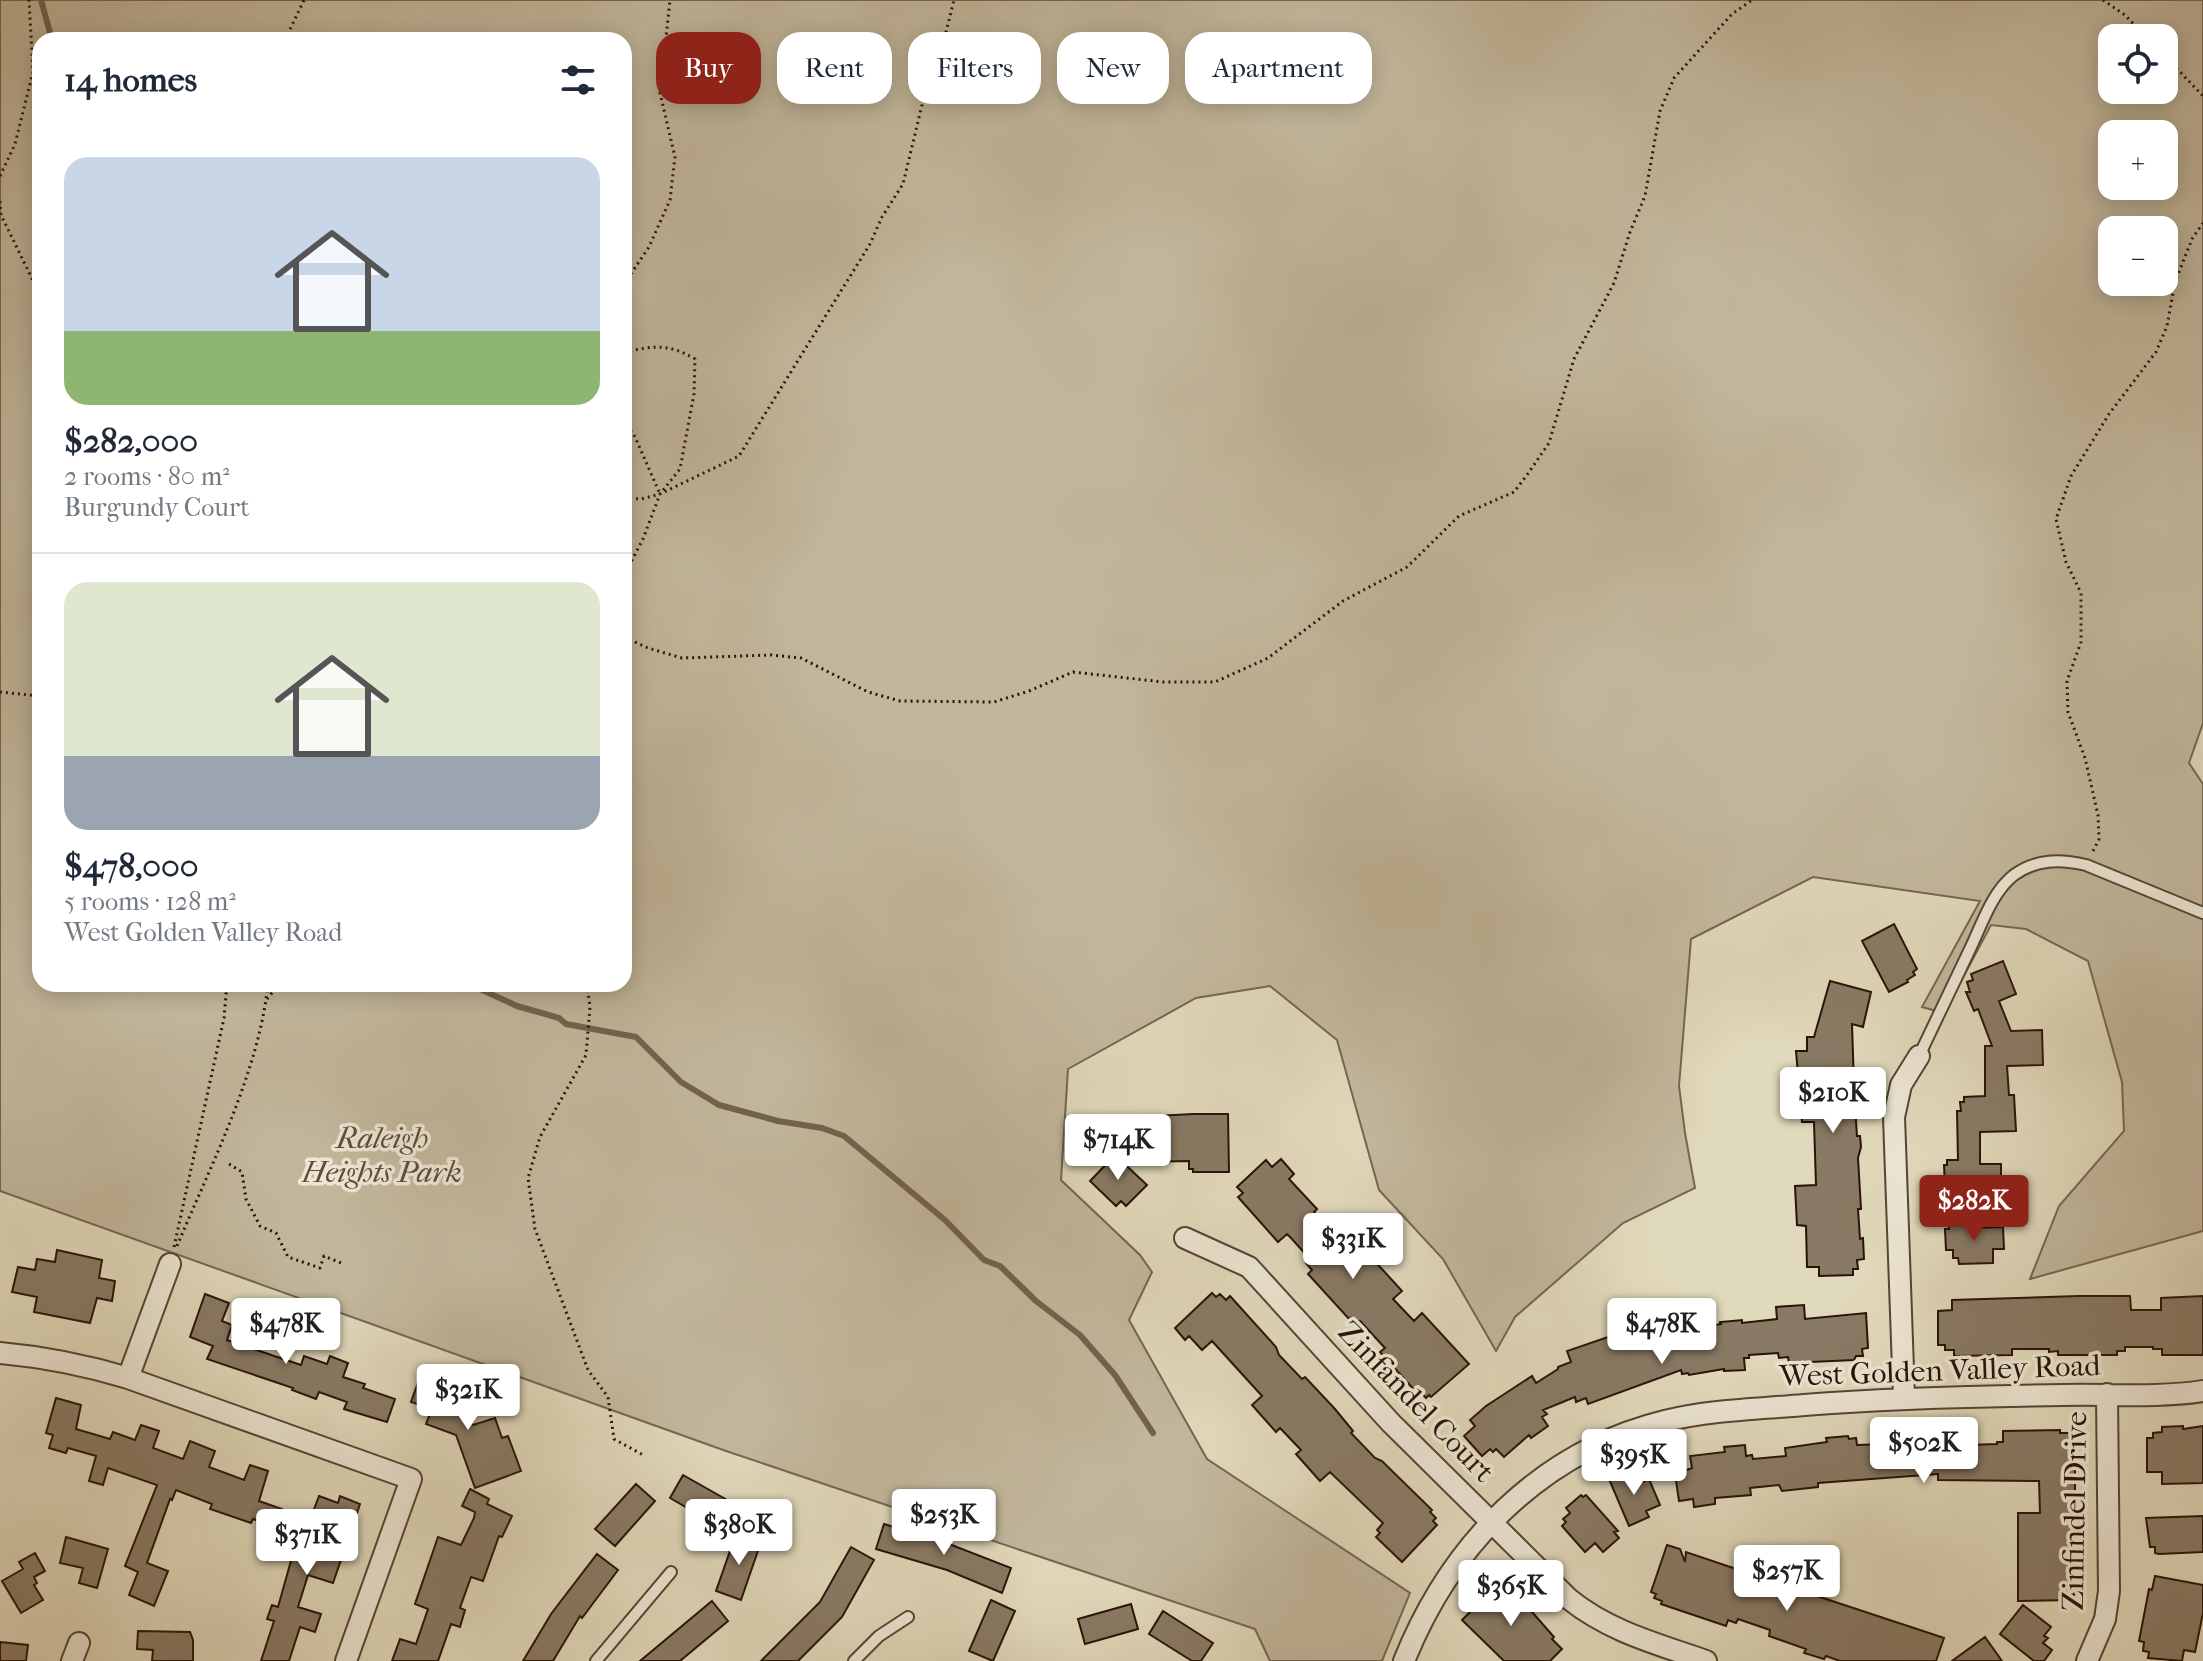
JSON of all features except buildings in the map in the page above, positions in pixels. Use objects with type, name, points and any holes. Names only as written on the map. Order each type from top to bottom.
[{"type":"street","points":[[1904,1397],[1894,1117],[1901,1085],[1919,1056]]},
{"type":"street","name":"Zinfandel Court","points":[[1185,1238],[1249,1267],[1391,1423],[1569,1599],[1590,1616],[1614,1629],[1706,1661]]},
{"type":"street","points":[[128,1378],[170,1264]]},
{"type":"street","points":[[0,1353],[84,1365],[128,1378],[411,1479],[346,1661]]},
{"type":"street","name":"West Golden Valley Road","points":[[1404,1661],[1418,1625],[1438,1589],[1461,1556],[1491,1522],[1553,1470],[1588,1450],[1640,1429],[1706,1413],[1904,1397],[2203,1391]]},
{"type":"street","name":"Zinfindel Drive","points":[[2087,1661],[2102,1629],[2109,1591],[2107,1394]]},
{"type":"lane","points":[[1919,1056],[2001,888],[2022,870],[2048,861],[2067,860],[2203,913]]},
{"type":"lane","points":[[596,1661],[671,1572]]},
{"type":"lane","points":[[854,1661],[879,1636],[908,1617]]},
{"type":"path","points":[[29,0],[32,54]]},
{"type":"path","points":[[289,32],[304,0]]},
{"type":"path","points":[[632,272],[649,247],[670,200],[675,157],[660,93],[670,0]]},
{"type":"path","points":[[632,498],[660,494],[739,456],[870,244],[882,217],[903,184],[929,76],[943,44],[954,0]]},
{"type":"path","points":[[632,641],[682,658],[771,655],[801,658],[868,692],[900,701],[994,702],[1073,672],[1163,682],[1215,682],[1268,658],[1343,601],[1407,567],[1459,516],[1514,492],[1521,484],[1549,443],[1574,359],[1614,283],[1645,196],[1660,111],[1674,78],[1732,14],[1752,0]]},
{"type":"path","points":[[2103,0],[2134,24]]},
{"type":"path","points":[[2178,70],[2203,96]]},
{"type":"path","points":[[0,176],[15,144],[32,76]]},
{"type":"path","points":[[0,201],[1,215],[32,279]]},
{"type":"path","points":[[2086,865],[2099,839],[2098,815],[2085,758],[2068,712],[2067,681],[2081,642],[2081,593],[2066,562],[2056,519],[2071,476],[2109,414],[2156,352],[2167,326],[2175,282],[2192,239],[2203,223]]},
{"type":"path","points":[[632,350],[653,346],[676,347],[695,359],[694,394],[680,469],[660,494],[632,560]]},
{"type":"path","points":[[632,432],[660,494]]},
{"type":"path","points":[[0,692],[32,695]]},
{"type":"path","points":[[170,1264],[224,1018],[226,992]]},
{"type":"path","points":[[170,1264],[243,1086],[267,992]]},
{"type":"path","points":[[267,999],[273,992]]},
{"type":"path","points":[[588,992],[590,1007],[586,1055],[540,1137],[528,1178],[535,1229],[588,1370],[608,1397],[614,1439],[645,1456]]},
{"type":"path","points":[[229,1164],[242,1172],[246,1199],[260,1226],[276,1233],[288,1257],[320,1268],[324,1256],[344,1264]]},
{"type":"green space","name":"Raleigh Heights Park","points":[[0,0],[2203,0],[2203,723],[2189,763],[2203,784],[2203,1231],[2030,1279],[2059,1206],[2124,1131],[2122,1082],[2088,961],[2026,929],[1991,925],[1944,1013],[1922,1007],[1980,901],[1813,877],[1691,939],[1679,1086],[1695,1188],[1623,1223],[1515,1317],[1496,1351],[1443,1259],[1379,1190],[1337,1040],[1270,986],[1196,998],[1068,1069],[1061,1180],[1140,1255],[1152,1272],[1129,1320],[1207,1459],[1410,1593],[1382,1661],[1270,1661],[1255,1629],[726,1451],[0,1191]]},
{"type":"waterway","points":[[41,0],[50,32]]},
{"type":"waterway","points":[[486,992],[517,1006],[559,1018],[566,1024],[636,1037],[681,1082],[719,1105],[778,1121],[822,1128],[844,1136],[945,1220],[984,1260],[1000,1266],[1036,1301],[1080,1335],[1115,1375],[1153,1433]]}]
